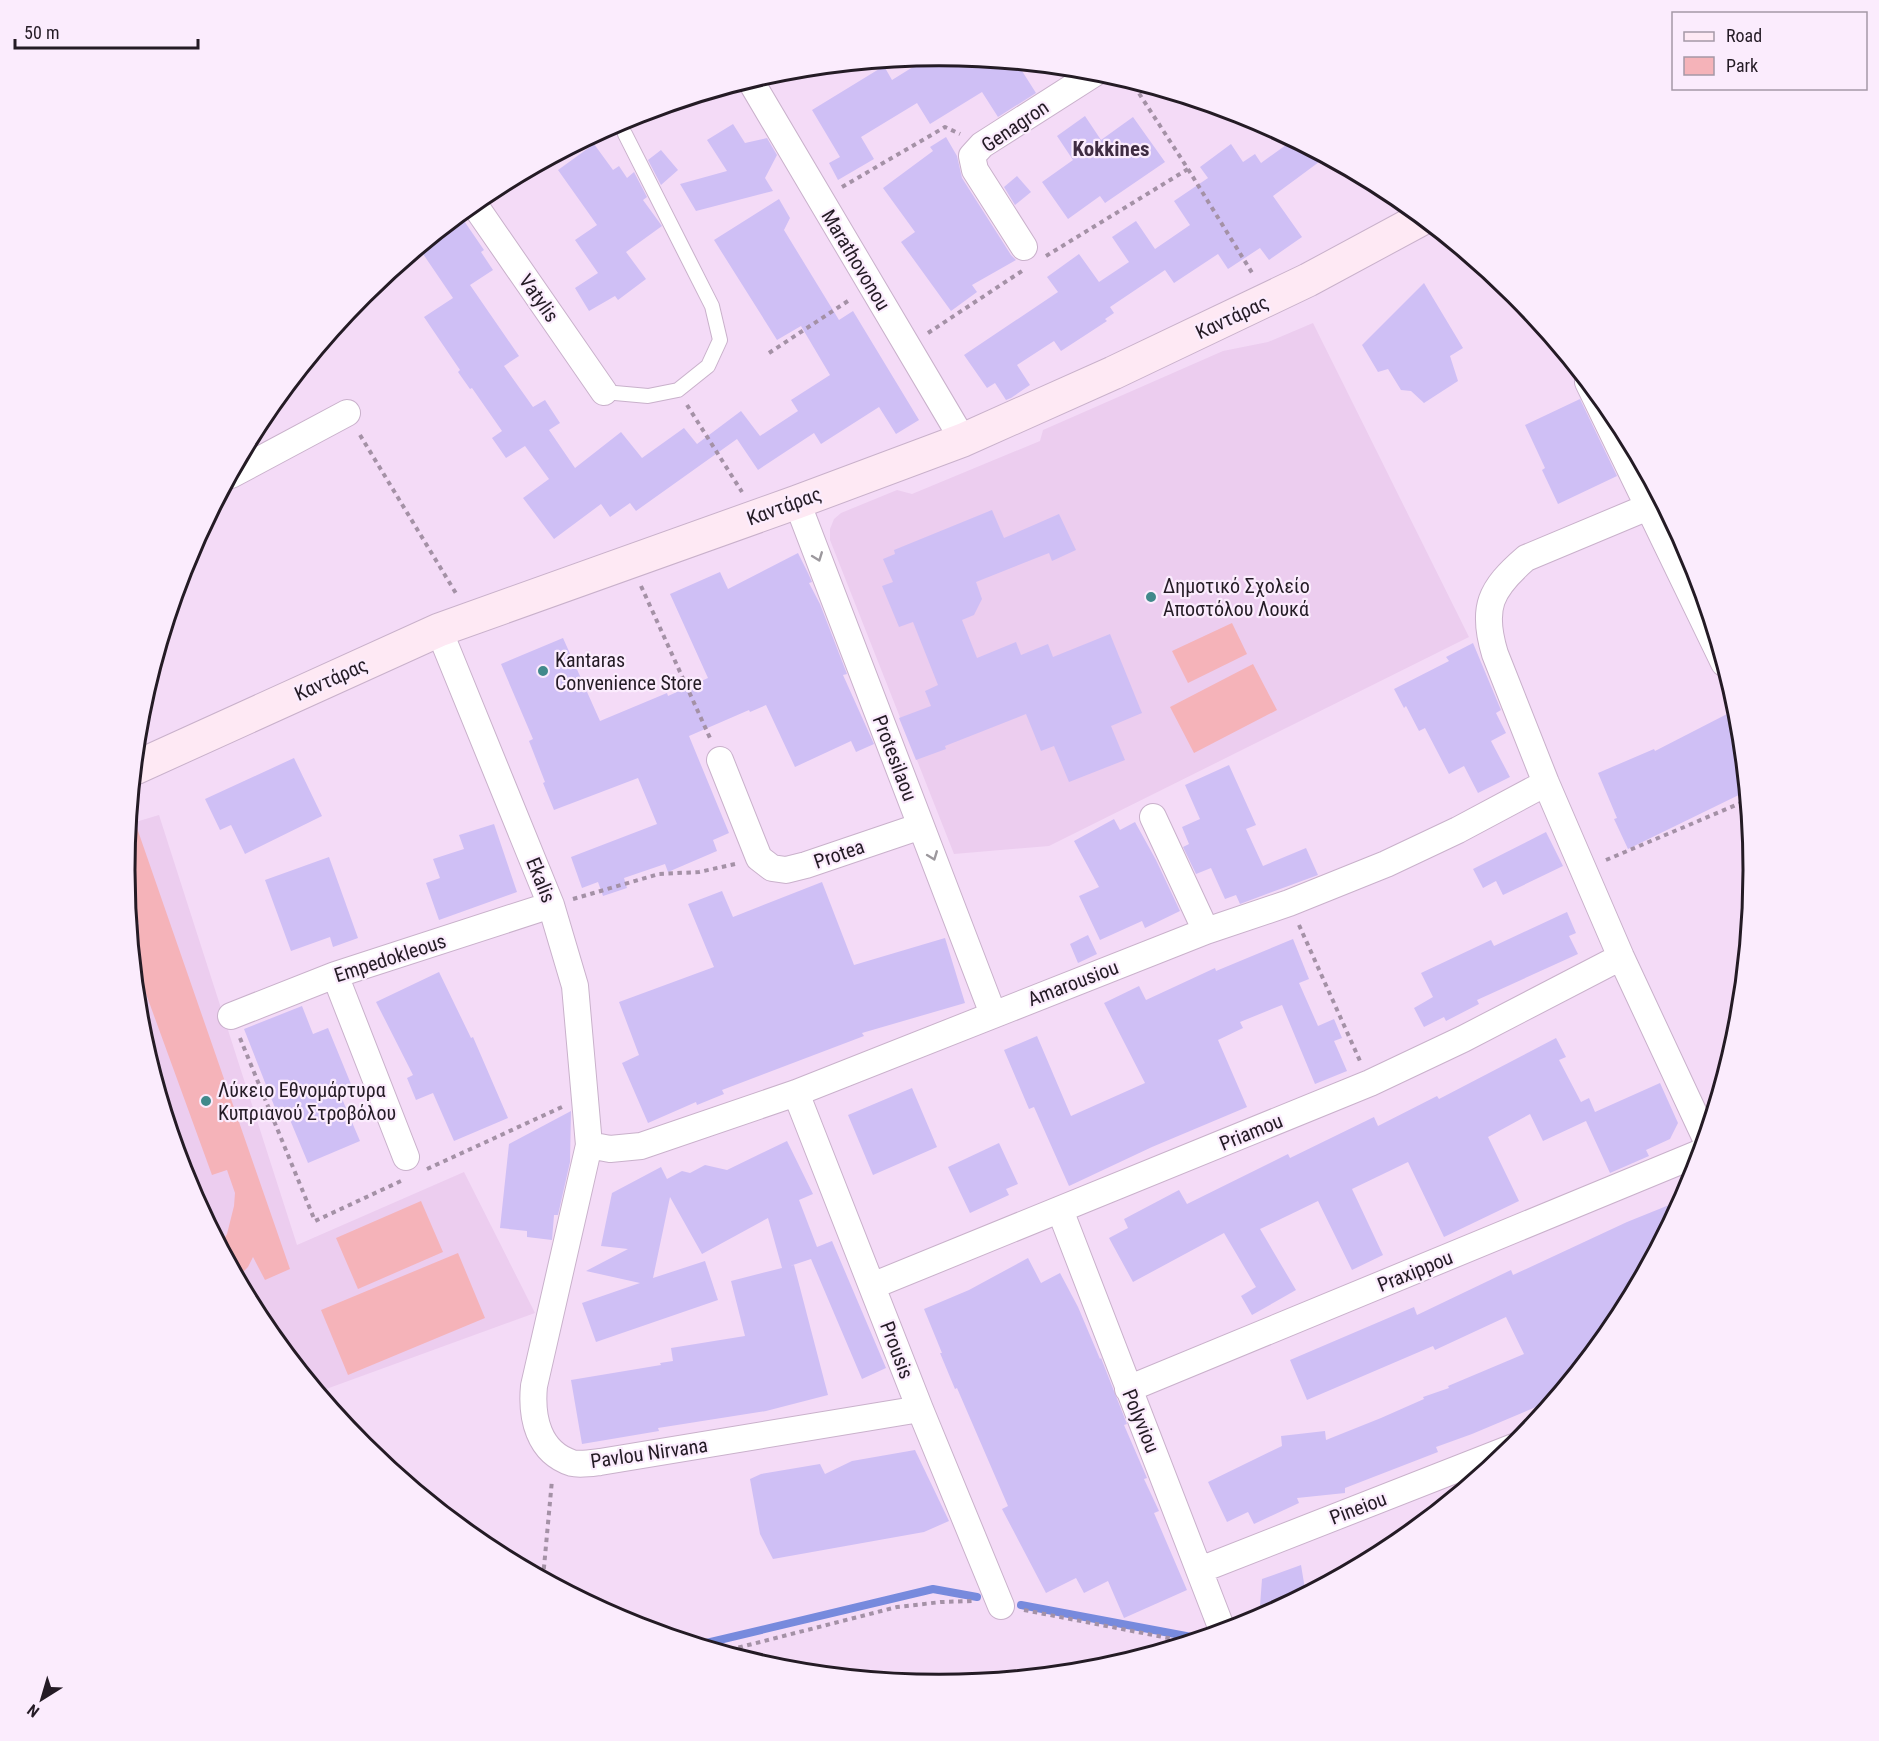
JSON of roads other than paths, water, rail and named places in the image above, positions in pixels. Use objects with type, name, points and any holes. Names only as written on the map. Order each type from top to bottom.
[{"type":"street","name":"Genagron","points":[[1031,258],[975,170],[972,156],[982,146],[1080,78]]},
{"type":"street","name":"Marathovonou","points":[[754,88],[963,440]]},
{"type":"street","name":"Vatylis","points":[[479,212],[604,392]]},
{"type":"street","name":"Καντάρας","points":[[142,765],[440,630],[963,440],[1113,373],[1308,280],[1415,222]]},
{"type":"street","points":[[243,469],[347,413]]},
{"type":"street","points":[[1609,425],[1701,613]]},
{"type":"street","name":"Protesilaou","points":[[797,502],[993,1014]]},
{"type":"street","points":[[1648,507],[1526,558],[1510,572],[1491,601],[1487,617],[1489,635],[1495,654],[1546,783],[1621,957],[1701,1129]]},
{"type":"street","name":"Ekalis","points":[[440,630],[551,905],[575,986],[589,1144]]},
{"type":"street","name":"Protea","points":[[720,760],[759,858],[772,868],[786,870],[806,865],[921,825]]},
{"type":"street","name":"Amarousiou","points":[[589,1144],[610,1149],[641,1146],[796,1093],[1206,931],[1289,903],[1406,855],[1546,783]]},
{"type":"street","points":[[1153,818],[1206,931]]},
{"type":"street","name":"Empedokleous","points":[[231,1016],[335,975],[551,905]]},
{"type":"street","name":"Priamou","points":[[872,1286],[1370,1083],[1463,1039],[1621,957]]},
{"type":"street","points":[[335,975],[413,1168]]},
{"type":"street","name":"Prousis","points":[[796,1093],[920,1409],[1001,1606]]},
{"type":"street","name":"Pavlou Nirvana","points":[[589,1144],[534,1386],[532,1407],[537,1430],[555,1454],[574,1463],[600,1462],[920,1409]]},
{"type":"street","name":"Praxippou","points":[[1128,1389],[1691,1157]]},
{"type":"street","name":"Polyviou","points":[[1060,1210],[1220,1624]]},
{"type":"street","name":"Pineiou","points":[[1200,1570],[1490,1456]]},
{"type":"lane","points":[[604,392],[648,396],[678,390],[708,366],[720,340],[712,306],[625,134]]},
{"type":"waterway","points":[[712,1642],[933,1589],[977,1597]]},
{"type":"waterway","points":[[1021,1605],[1186,1636]]},
{"type":"place","name":"Δημοτικό Σχολείο Αποστόλου Λουκά","points":[[1151,597]]},
{"type":"place","name":"Kantaras Convenience Store","points":[[543,671]]},
{"type":"place","name":"Λύκειο Εθνομάρτυρα Κυπριανού Στροβόλου","points":[[206,1101]]},
{"type":"district","name":"Kokkines","points":[[1111,149]]}]
